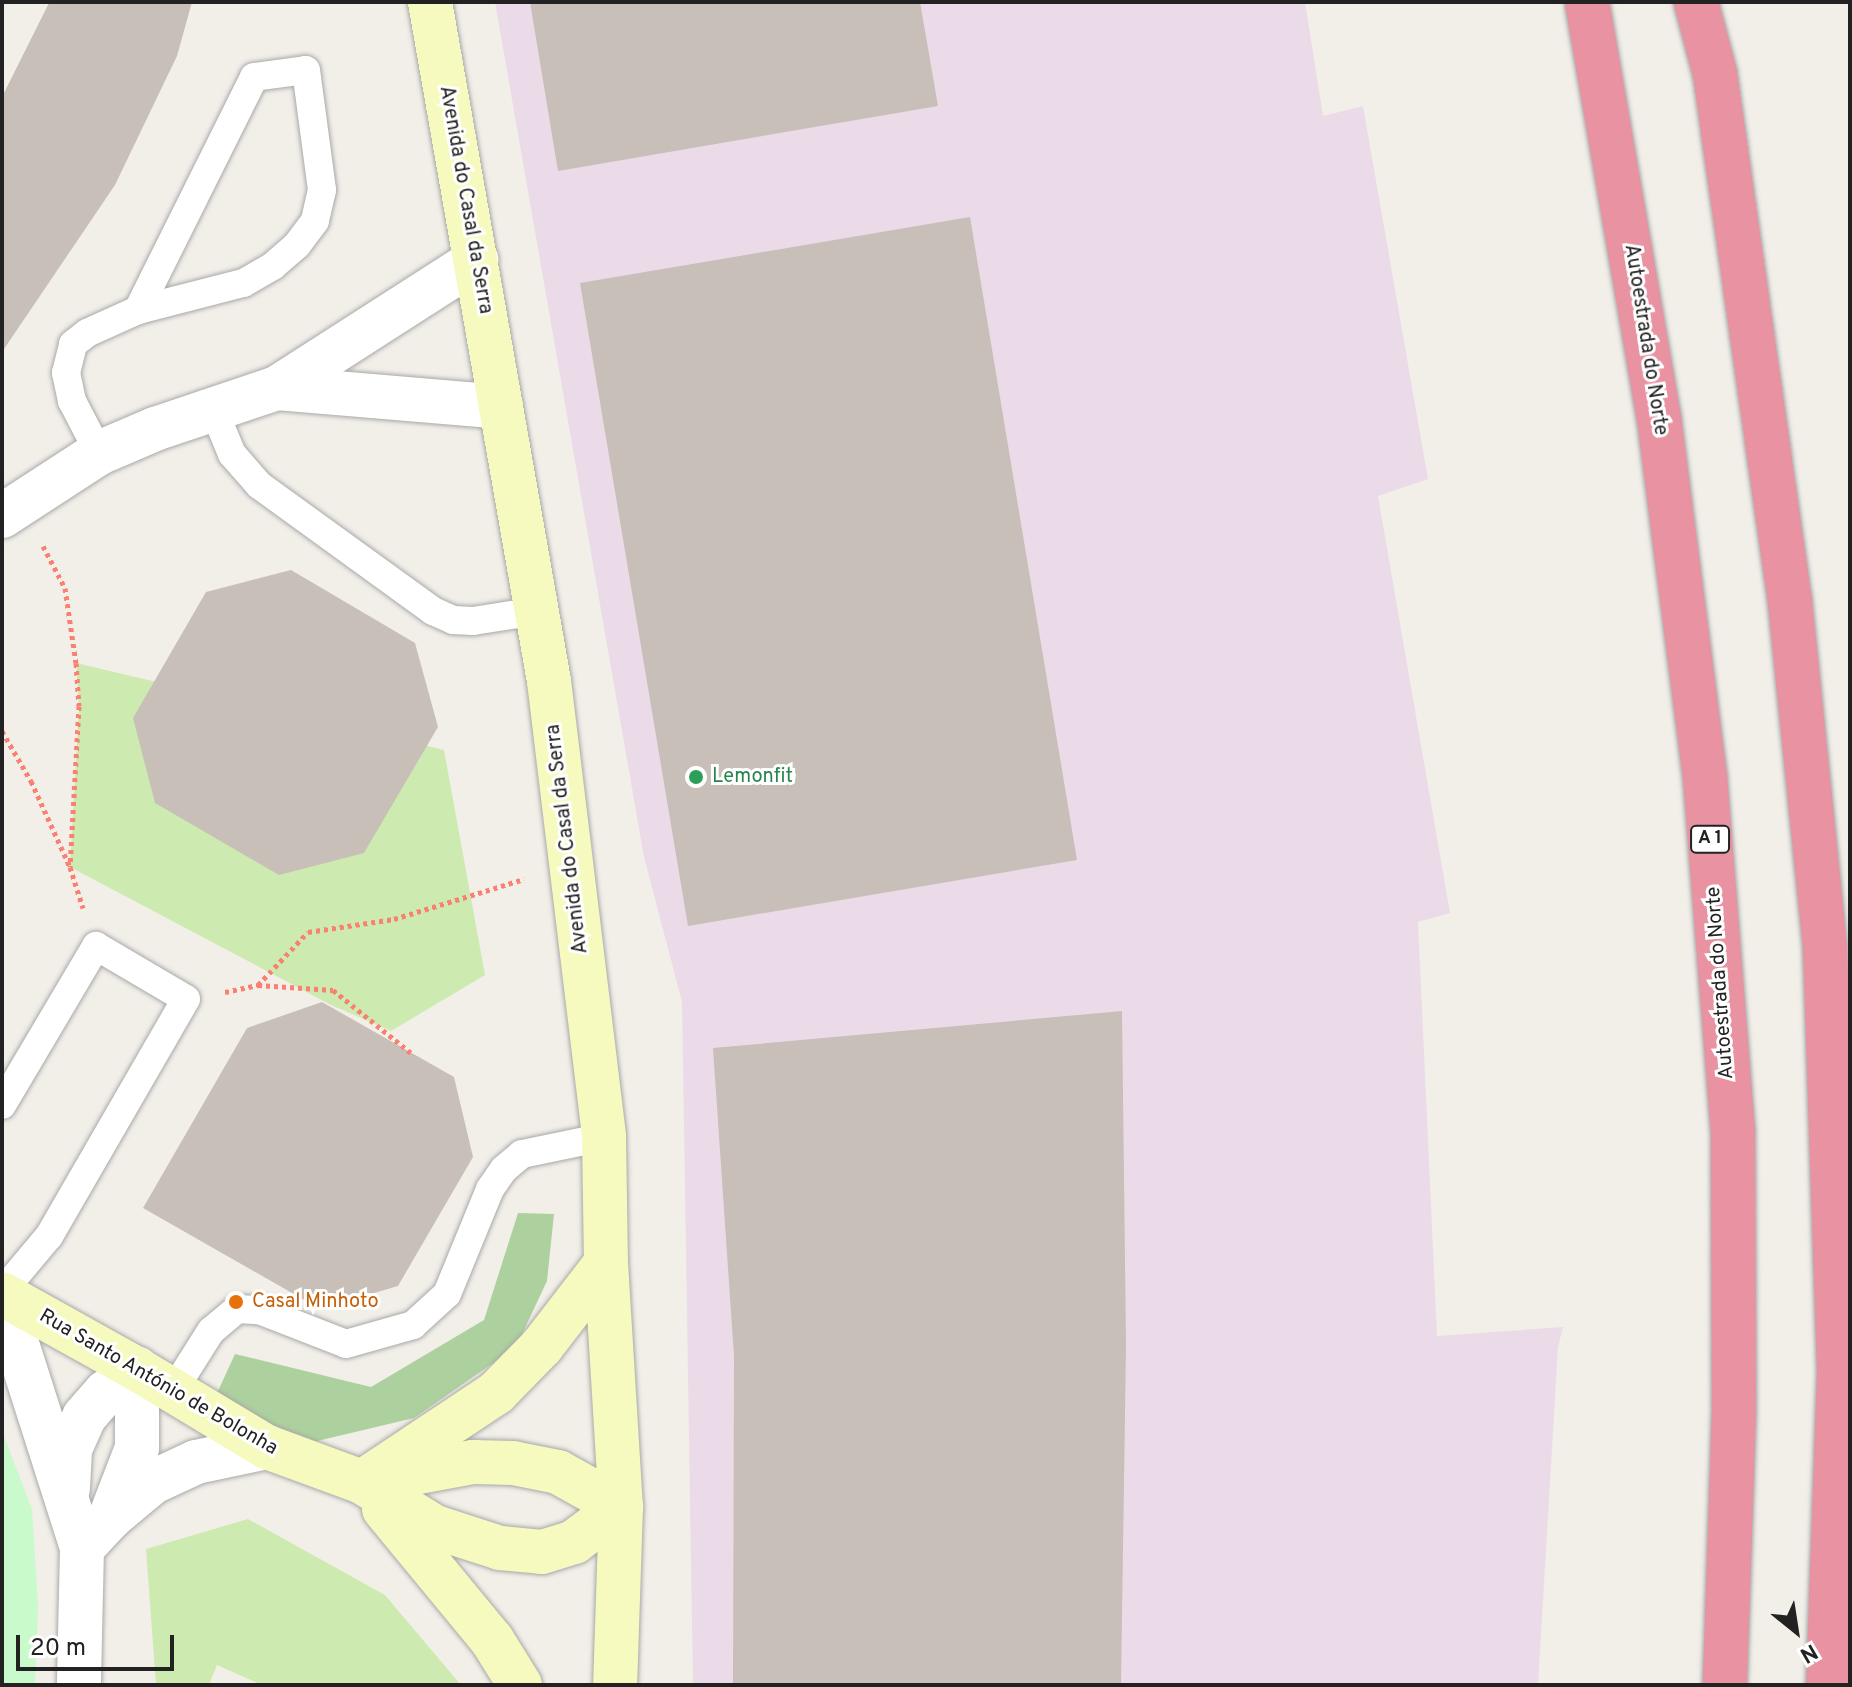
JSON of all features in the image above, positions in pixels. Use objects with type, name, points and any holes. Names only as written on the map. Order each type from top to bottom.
[{"type":"highway","name":"Autoestrada do Norte","points":[[1587,2],[1659,418],[1705,777],[1733,1132],[1734,1409],[1725,1685]]},
{"type":"highway","points":[[1696,2],[1715,74],[1790,602],[1825,947],[1839,1374],[1828,1685]]},
{"type":"street","name":"Avenida do Casal da Serra","points":[[430,2],[537,611],[604,1137],[606,1263],[621,1507],[615,1685]]},
{"type":"street","points":[[11,509],[99,453],[213,408],[277,388],[476,260]]},
{"type":"street","points":[[277,388],[501,407]]},
{"type":"street","points":[[520,1685],[492,1640],[362,1482],[496,1393],[542,1346],[606,1263]]},
{"type":"street","points":[[2,1294],[67,1496],[96,1533]]},
{"type":"street","name":"Rua Santo António de Bolonha","points":[[2,1294],[137,1369],[267,1447],[300,1462],[362,1482],[435,1527],[514,1550],[542,1552],[574,1542],[621,1507],[558,1472],[513,1463],[473,1462],[362,1482]]},
{"type":"street","points":[[67,1496],[70,1449],[84,1417],[106,1392],[137,1369]]},
{"type":"street","points":[[79,1685],[96,1533],[137,1448],[137,1369]]},
{"type":"street","points":[[96,1533],[153,1482],[196,1462],[267,1447]]},
{"type":"lane","points":[[99,453],[72,401],[66,373],[73,344],[87,333],[138,310],[243,283],[289,252],[315,221],[322,190],[306,70],[254,77],[138,310]]},
{"type":"lane","points":[[213,408],[232,454],[259,485],[433,611],[453,620],[473,621],[537,611]]},
{"type":"lane","points":[[2,1105],[96,946],[186,999],[49,1236],[2,1294]]},
{"type":"lane","points":[[173,1391],[211,1331],[237,1309],[259,1310],[346,1344],[413,1325],[447,1294],[490,1189],[504,1169],[522,1154],[604,1137]]},
{"type":"path","points":[[11,509],[65,588],[79,706],[70,867]]},
{"type":"path","points":[[2,731],[31,781],[70,867],[96,946]]},
{"type":"path","points":[[258,985],[308,932],[394,919],[571,865]]},
{"type":"path","points":[[186,999],[258,985],[333,990],[411,1053]]},
{"type":"shaded area","points":[[495,2],[1305,2],[1323,116],[1363,106],[1428,479],[1378,496],[1450,913],[1418,922],[1437,1336],[1563,1327],[1558,1347],[1538,1685],[693,1685],[682,1002],[644,857]]},
{"type":"green space","points":[[76,663],[444,750],[485,975],[391,1031],[331,1005],[70,867],[79,706]]},
{"type":"green space","points":[[518,1213],[554,1214],[547,1281],[516,1347],[414,1418],[313,1442],[212,1404],[235,1354],[371,1387],[484,1320]]},
{"type":"green space","points":[[2,1431],[32,1509],[38,1606],[35,1685],[2,1685]]},
{"type":"green space","points":[[248,1519],[385,1595],[461,1685],[262,1685],[217,1665],[209,1685],[156,1685],[146,1549]]},
{"type":"building","points":[[192,2],[177,56],[115,185],[2,352],[2,97],[49,3]]},
{"type":"building","points":[[530,2],[920,2],[938,106],[558,171]]},
{"type":"building","points":[[970,217],[1077,860],[688,926],[580,283]]},
{"type":"building","points":[[291,570],[415,643],[438,727],[364,853],[279,875],[155,803],[133,718],[206,592]]},
{"type":"building","points":[[322,1002],[454,1077],[473,1157],[398,1286],[320,1309],[143,1208],[247,1028]]},
{"type":"building","points":[[1122,1011],[1126,1345],[1121,1685],[733,1685],[734,1356],[713,1048]]},
{"type":"place","name":"Lemonfit","points":[[696,777]]},
{"type":"place","name":"Casal Minhoto","points":[[236,1302]]}]
